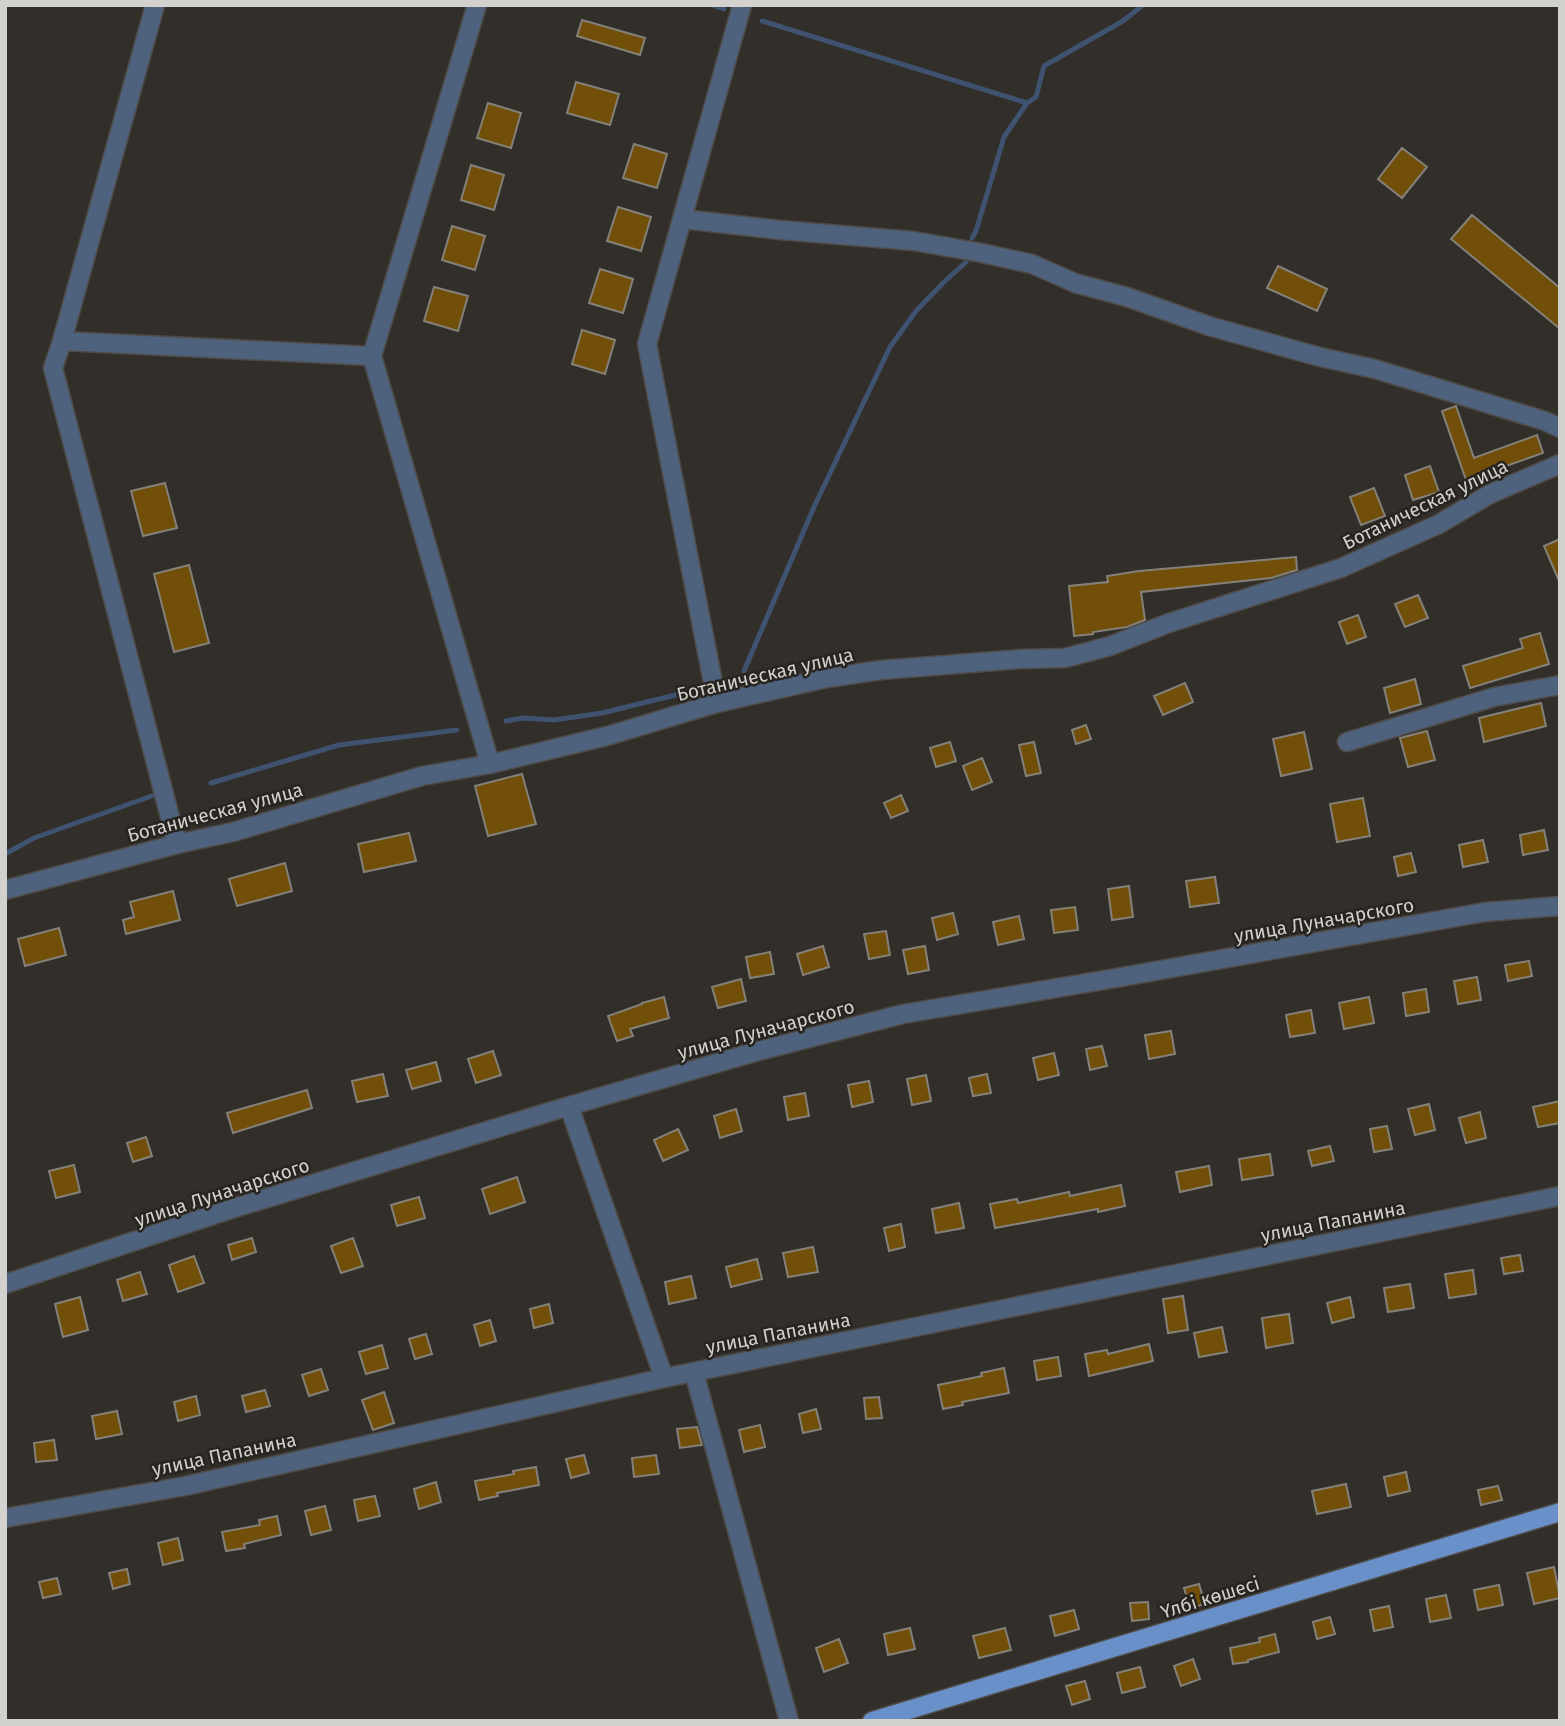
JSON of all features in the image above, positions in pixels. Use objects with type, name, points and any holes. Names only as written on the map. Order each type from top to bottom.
[{"type":"main road","name":"Үлбі көшесі","points":[[872,1721],[899,1717],[1560,1512]]},
{"type":"street","points":[[155,5],[53,368],[177,844]]},
{"type":"street","points":[[477,5],[372,356],[489,764]]},
{"type":"street","points":[[717,703],[647,344],[742,5]]},
{"type":"street","points":[[683,219],[780,230],[914,240],[1032,264],[1075,283],[1127,296],[1209,326],[1320,357],[1375,369],[1545,421],[1560,428]]},
{"type":"street","points":[[62,341],[372,356]]},
{"type":"street","name":"Ботаническая улица","points":[[5,890],[177,844],[233,832],[422,776],[489,764],[607,736],[717,703],[827,678],[868,671],[1065,657],[1110,646],[1170,623],[1341,568],[1439,524],[1490,494],[1560,464]]},
{"type":"street","points":[[1347,742],[1494,697],[1560,685]]},
{"type":"street","name":"улица Луначарского","points":[[5,1284],[231,1209],[569,1107],[762,1050],[903,1014],[1485,912],[1560,905]]},
{"type":"street","points":[[569,1107],[664,1378]]},
{"type":"street","name":"улица Папанина","points":[[5,1518],[185,1486],[664,1378],[1560,1196]]},
{"type":"street","points":[[694,1372],[789,1721]]},
{"type":"building","points":[[582,20],[645,38],[640,55],[577,36]]},
{"type":"building","points":[[576,82],[619,94],[610,125],[567,113]]},
{"type":"building","points":[[488,103],[521,113],[511,148],[477,138]]},
{"type":"building","points":[[634,144],[667,154],[657,188],[623,178]]},
{"type":"building","points":[[1402,148],[1427,167],[1402,198],[1378,179]]},
{"type":"building","points":[[471,165],[504,175],[494,210],[461,200]]},
{"type":"building","points":[[618,207],[651,217],[641,251],[607,241]]},
{"type":"building","points":[[1472,215],[1560,288],[1560,329],[1451,239]]},
{"type":"building","points":[[452,226],[485,236],[475,270],[442,260]]},
{"type":"building","points":[[1278,266],[1327,289],[1317,311],[1267,288]]},
{"type":"building","points":[[600,269],[633,279],[623,313],[589,303]]},
{"type":"building","points":[[434,287],[468,296],[458,331],[424,321]]},
{"type":"building","points":[[582,330],[615,340],[605,374],[572,364]]},
{"type":"building","points":[[1456,406],[1474,458],[1537,435],[1543,453],[1466,480],[1442,411]]},
{"type":"building","points":[[1430,466],[1439,492],[1413,500],[1405,475]]},
{"type":"building","points":[[165,483],[177,528],[143,536],[131,491]]},
{"type":"building","points":[[1374,488],[1385,516],[1361,525],[1350,497]]},
{"type":"building","points":[[1560,539],[1560,583],[1544,546]]},
{"type":"building","points":[[1296,557],[1297,570],[1271,578],[1141,592],[1145,620],[1127,627],[1074,636],[1069,586],[1108,582],[1107,576],[1139,571]]},
{"type":"building","points":[[189,565],[209,643],[174,652],[154,574]]},
{"type":"building","points":[[1418,595],[1428,618],[1405,627],[1395,604]]},
{"type":"building","points":[[1358,615],[1366,637],[1347,644],[1339,622]]},
{"type":"building","points":[[1540,633],[1549,664],[1470,688],[1463,666],[1523,648],[1520,639]]},
{"type":"building","points":[[1415,679],[1421,704],[1390,713],[1384,688]]},
{"type":"building","points":[[1185,683],[1193,702],[1163,715],[1154,696]]},
{"type":"building","points":[[1541,703],[1546,726],[1484,742],[1479,718]]},
{"type":"building","points":[[1086,725],[1091,739],[1076,744],[1072,730]]},
{"type":"building","points":[[1427,731],[1435,760],[1408,767],[1400,738]]},
{"type":"building","points":[[1304,732],[1312,769],[1281,776],[1273,739]]},
{"type":"building","points":[[950,742],[956,761],[936,767],[930,748]]},
{"type":"building","points":[[1034,742],[1041,773],[1026,776],[1019,745]]},
{"type":"building","points":[[982,758],[992,782],[972,790],[963,766]]},
{"type":"building","points":[[522,774],[536,824],[488,836],[475,786]]},
{"type":"building","points":[[901,795],[908,811],[891,818],[884,803]]},
{"type":"building","points":[[1363,798],[1370,836],[1337,842],[1330,804]]},
{"type":"building","points":[[1544,830],[1548,850],[1523,855],[1520,835]]},
{"type":"building","points":[[409,833],[416,861],[364,872],[358,844]]},
{"type":"building","points":[[1483,840],[1488,862],[1463,867],[1459,845]]},
{"type":"building","points":[[1411,853],[1416,872],[1398,876],[1394,857]]},
{"type":"building","points":[[285,863],[292,891],[237,906],[229,879]]},
{"type":"building","points":[[1215,877],[1219,903],[1190,907],[1186,881]]},
{"type":"building","points":[[1129,886],[1133,917],[1112,920],[1108,889]]},
{"type":"building","points":[[173,891],[180,920],[126,934],[123,920],[134,917],[130,902]]},
{"type":"building","points":[[1075,907],[1078,930],[1054,933],[1051,910]]},
{"type":"building","points":[[953,913],[958,934],[937,940],[932,918]]},
{"type":"building","points":[[1019,916],[1024,939],[998,945],[993,922]]},
{"type":"building","points":[[59,928],[66,955],[25,966],[18,939]]},
{"type":"building","points":[[886,931],[890,955],[869,959],[864,934]]},
{"type":"building","points":[[823,946],[829,967],[803,975],[797,954]]},
{"type":"building","points":[[925,946],[929,970],[908,974],[903,950]]},
{"type":"building","points":[[770,952],[774,974],[750,978],[746,957]]},
{"type":"building","points":[[1529,961],[1532,976],[1508,981],[1505,965]]},
{"type":"building","points":[[1477,977],[1481,1000],[1458,1004],[1454,981]]},
{"type":"building","points":[[741,979],[746,1001],[718,1008],[712,987]]},
{"type":"building","points":[[1426,989],[1429,1012],[1406,1016],[1403,993]]},
{"type":"building","points":[[664,997],[669,1018],[630,1029],[633,1036],[617,1041],[608,1016]]},
{"type":"building","points":[[1369,997],[1374,1023],[1344,1029],[1339,1003]]},
{"type":"building","points":[[1311,1010],[1315,1033],[1290,1037],[1286,1015]]},
{"type":"building","points":[[1171,1031],[1175,1054],[1149,1059],[1145,1035]]},
{"type":"building","points":[[1102,1046],[1107,1066],[1090,1070],[1086,1049]]},
{"type":"building","points":[[493,1051],[501,1075],[476,1083],[468,1059]]},
{"type":"building","points":[[1054,1053],[1059,1075],[1038,1080],[1033,1058]]},
{"type":"building","points":[[436,1062],[441,1081],[412,1089],[406,1070]]},
{"type":"building","points":[[383,1074],[388,1096],[357,1102],[352,1081]]},
{"type":"building","points":[[987,1074],[991,1093],[973,1096],[969,1078]]},
{"type":"building","points":[[926,1075],[931,1101],[912,1105],[907,1079]]},
{"type":"building","points":[[869,1081],[873,1102],[852,1107],[848,1085]]},
{"type":"building","points":[[307,1090],[312,1108],[233,1133],[227,1113]]},
{"type":"building","points":[[805,1093],[809,1116],[788,1120],[784,1097]]},
{"type":"building","points":[[1560,1101],[1560,1123],[1538,1127],[1533,1107]]},
{"type":"building","points":[[1429,1104],[1435,1130],[1415,1135],[1408,1109]]},
{"type":"building","points":[[736,1109],[742,1131],[720,1138],[714,1116]]},
{"type":"building","points":[[1480,1112],[1486,1138],[1466,1143],[1459,1118]]},
{"type":"building","points":[[1387,1126],[1392,1149],[1374,1152],[1370,1129]]},
{"type":"building","points":[[678,1129],[688,1150],[663,1161],[654,1140]]},
{"type":"building","points":[[146,1137],[152,1156],[133,1162],[127,1143]]},
{"type":"building","points":[[1330,1146],[1334,1161],[1312,1166],[1308,1151]]},
{"type":"building","points":[[1270,1154],[1273,1175],[1242,1180],[1239,1159]]},
{"type":"building","points":[[74,1165],[80,1192],[56,1198],[49,1171]]},
{"type":"building","points":[[1209,1166],[1212,1185],[1180,1192],[1176,1172]]},
{"type":"building","points":[[517,1177],[525,1202],[490,1214],[482,1189]]},
{"type":"building","points":[[1121,1185],[1125,1206],[995,1228],[990,1204],[1017,1199],[1018,1203],[1069,1192],[1070,1196]]},
{"type":"building","points":[[419,1197],[425,1218],[397,1226],[391,1205]]},
{"type":"building","points":[[959,1203],[964,1228],[936,1233],[932,1209]]},
{"type":"building","points":[[901,1224],[905,1247],[889,1251],[884,1228]]},
{"type":"building","points":[[252,1238],[256,1252],[232,1260],[228,1245]]},
{"type":"building","points":[[353,1238],[363,1266],[341,1273],[331,1246]]},
{"type":"building","points":[[813,1247],[818,1272],[788,1277],[783,1253]]},
{"type":"building","points":[[1520,1255],[1523,1271],[1504,1274],[1501,1258]]},
{"type":"building","points":[[194,1256],[204,1283],[178,1292],[169,1265]]},
{"type":"building","points":[[757,1259],[762,1279],[731,1287],[726,1267]]},
{"type":"building","points":[[1473,1270],[1476,1294],[1449,1298],[1445,1274]]},
{"type":"building","points":[[140,1272],[147,1294],[123,1301],[117,1280]]},
{"type":"building","points":[[691,1276],[696,1298],[669,1304],[665,1282]]},
{"type":"building","points":[[1410,1284],[1414,1308],[1388,1312],[1384,1288]]},
{"type":"building","points":[[1183,1296],[1188,1330],[1168,1333],[1163,1299]]},
{"type":"building","points":[[80,1297],[88,1330],[63,1337],[55,1304]]},
{"type":"building","points":[[1350,1297],[1354,1317],[1332,1323],[1327,1303]]},
{"type":"building","points":[[549,1304],[553,1323],[534,1328],[530,1309]]},
{"type":"building","points":[[1289,1314],[1293,1343],[1266,1348],[1262,1318]]},
{"type":"building","points":[[490,1320],[496,1341],[480,1346],[474,1325]]},
{"type":"building","points":[[1222,1327],[1227,1352],[1199,1357],[1194,1333]]},
{"type":"building","points":[[426,1334],[432,1354],[415,1359],[409,1339]]},
{"type":"building","points":[[1149,1344],[1153,1361],[1089,1376],[1085,1354],[1107,1350],[1108,1354]]},
{"type":"building","points":[[382,1345],[388,1368],[366,1374],[359,1352]]},
{"type":"building","points":[[1058,1357],[1061,1376],[1037,1380],[1034,1361]]},
{"type":"building","points":[[1004,1368],[1009,1393],[962,1402],[963,1405],[943,1409],[938,1385],[982,1376],[981,1373]]},
{"type":"building","points":[[321,1369],[328,1390],[309,1396],[302,1375]]},
{"type":"building","points":[[265,1390],[270,1406],[246,1412],[242,1396]]},
{"type":"building","points":[[384,1392],[394,1423],[373,1430],[362,1400]]},
{"type":"building","points":[[196,1396],[200,1415],[178,1421],[174,1402]]},
{"type":"building","points":[[879,1397],[882,1418],[866,1419],[864,1398]]},
{"type":"building","points":[[816,1409],[821,1429],[803,1433],[799,1414]]},
{"type":"building","points":[[117,1411],[122,1434],[96,1439],[92,1416]]},
{"type":"building","points":[[760,1425],[765,1447],[744,1452],[739,1430]]},
{"type":"building","points":[[697,1427],[702,1445],[680,1448],[677,1429]]},
{"type":"building","points":[[54,1440],[57,1460],[36,1462],[34,1443]]},
{"type":"building","points":[[584,1455],[589,1473],[571,1478],[566,1459]]},
{"type":"building","points":[[656,1455],[659,1474],[634,1477],[632,1458]]},
{"type":"building","points":[[536,1467],[539,1485],[497,1493],[498,1496],[479,1500],[475,1481]]},
{"type":"building","points":[[1406,1472],[1410,1491],[1388,1496],[1384,1477]]},
{"type":"building","points":[[436,1482],[441,1502],[419,1509],[414,1489]]},
{"type":"building","points":[[1346,1484],[1351,1507],[1317,1514],[1312,1491]]},
{"type":"building","points":[[1498,1486],[1502,1500],[1481,1505],[1478,1490]]},
{"type":"building","points":[[375,1496],[380,1516],[358,1521],[354,1500]]},
{"type":"building","points":[[325,1506],[331,1530],[311,1535],[305,1511]]},
{"type":"building","points":[[277,1516],[281,1535],[244,1544],[245,1548],[226,1551],[222,1532],[260,1525],[259,1520]]},
{"type":"building","points":[[178,1538],[183,1560],[163,1565],[158,1543]]},
{"type":"building","points":[[1554,1567],[1560,1598],[1534,1604],[1527,1573]]},
{"type":"building","points":[[127,1569],[130,1584],[113,1589],[109,1573]]},
{"type":"building","points":[[57,1578],[61,1594],[43,1598],[39,1582]]},
{"type":"building","points":[[1199,1584],[1205,1604],[1190,1608],[1184,1588]]},
{"type":"building","points":[[1499,1585],[1503,1605],[1478,1610],[1474,1590]]},
{"type":"building","points":[[1446,1595],[1451,1618],[1430,1622],[1426,1599]]},
{"type":"building","points":[[1148,1602],[1149,1619],[1132,1621],[1130,1603]]},
{"type":"building","points":[[1389,1606],[1393,1627],[1374,1631],[1370,1610]]},
{"type":"building","points":[[1074,1610],[1079,1629],[1055,1636],[1050,1616]]},
{"type":"building","points":[[1330,1617],[1335,1634],[1317,1639],[1313,1622]]},
{"type":"building","points":[[910,1628],[915,1649],[888,1655],[884,1634]]},
{"type":"building","points":[[1005,1628],[1011,1650],[979,1658],[973,1636]]},
{"type":"building","points":[[1275,1634],[1279,1652],[1233,1664],[1230,1648],[1260,1642],[1259,1638]]},
{"type":"building","points":[[839,1639],[848,1663],[824,1672],[816,1648]]},
{"type":"building","points":[[1193,1659],[1200,1679],[1181,1686],[1174,1666]]},
{"type":"building","points":[[1140,1667],[1145,1687],[1122,1693],[1117,1673]]},
{"type":"building","points":[[1085,1681],[1090,1699],[1072,1705],[1066,1686]]},
{"type":"waterway","points":[[712,5],[724,9]]},
{"type":"waterway","points":[[972,238],[1004,137],[1027,103],[1036,97],[1044,66],[1123,21],[1143,5]]},
{"type":"waterway","points":[[762,21],[1027,103]]},
{"type":"waterway","points":[[744,671],[814,507],[890,347],[916,311],[966,262]]},
{"type":"waterway","points":[[506,721],[523,718],[554,720],[602,713],[696,690]]},
{"type":"waterway","points":[[211,783],[339,745],[457,730]]},
{"type":"waterway","points":[[5,854],[34,838],[160,793]]}]
